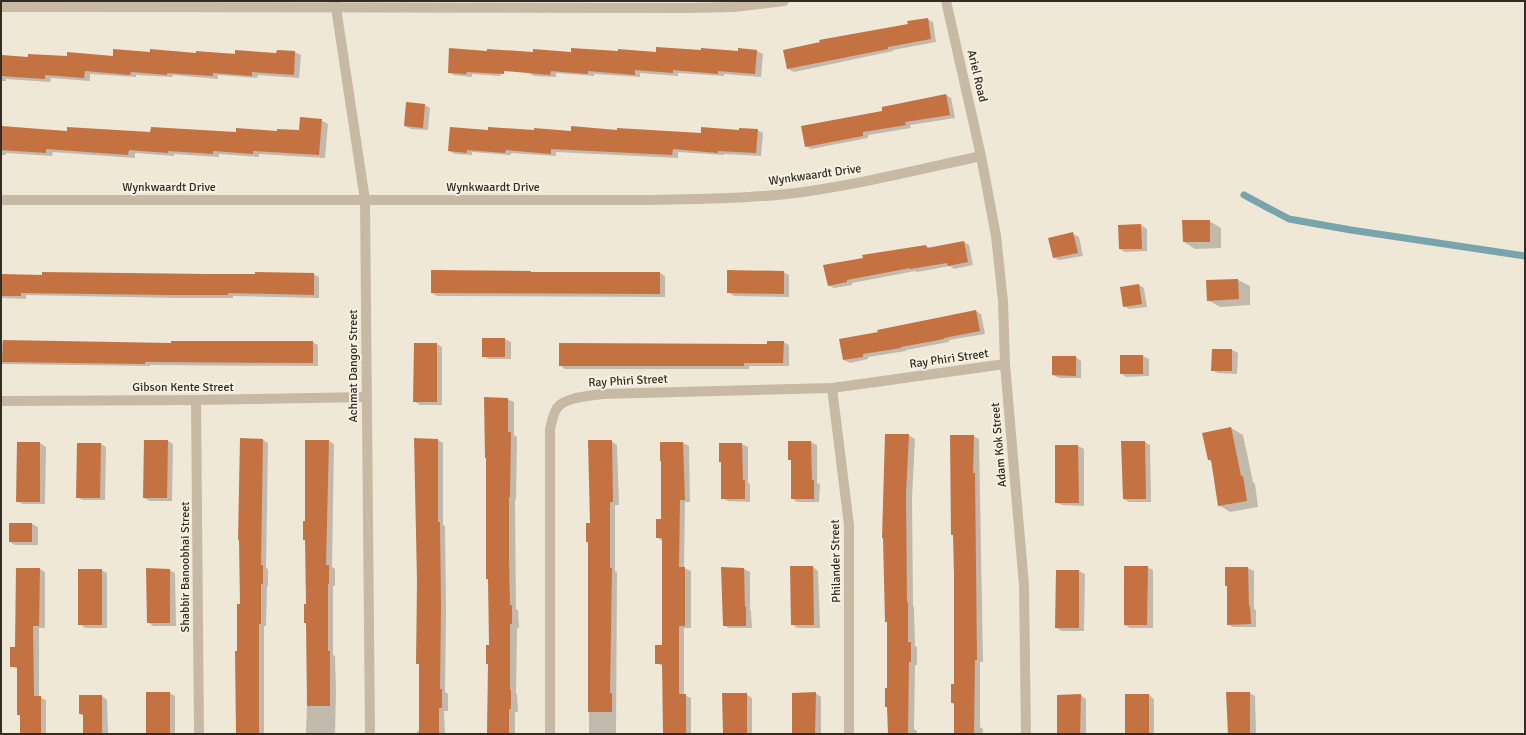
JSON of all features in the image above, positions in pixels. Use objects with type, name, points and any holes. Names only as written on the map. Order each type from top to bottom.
[{"type":"street","points":[[1,7],[13,4],[635,4],[734,7],[784,1]]},
{"type":"street","name":"Ariel Road","points":[[946,1],[981,156]]},
{"type":"street","name":"Achmat Dangor Street","points":[[335,4],[365,200],[370,734]]},
{"type":"street","name":"Wynkwaardt Drive","points":[[1,200],[648,200],[722,198],[787,194],[852,184],[981,156]]},
{"type":"street","name":"Adam Kok Street","points":[[981,156],[996,236],[1003,301],[1005,364],[1024,586],[1026,734]]},
{"type":"street","name":"Ray Phiri Street","points":[[550,734],[550,429],[553,416],[558,406],[575,398],[602,394],[832,388],[1005,364]]},
{"type":"street","name":"Philander Street","points":[[832,388],[850,525],[849,734]]},
{"type":"street","name":"Gibson Kente Street","points":[[1,400],[196,400],[366,397]]},
{"type":"street","name":"Shabbir Banoobhai Street","points":[[196,400],[199,734]]},
{"type":"building","points":[[928,18],[931,39],[787,69],[783,50],[820,42],[819,40],[908,24],[907,21]]},
{"type":"building","points":[[656,47],[701,50],[701,48],[738,51],[738,48],[757,50],[755,74],[718,71],[718,74],[673,70],[673,73],[635,70],[635,75],[588,71],[588,74],[551,71],[550,75],[504,71],[504,74],[467,72],[466,74],[448,73],[449,48],[533,52],[533,49],[571,52],[571,48],[618,51],[618,49],[656,52]]},
{"type":"building","points":[[113,49],[150,52],[150,49],[196,53],[196,51],[235,54],[235,50],[276,53],[277,50],[295,51],[294,75],[252,72],[252,76],[213,73],[213,76],[167,73],[167,75],[131,72],[130,75],[85,71],[84,78],[45,75],[45,79],[1,76],[1,55],[28,57],[28,54],[67,56],[67,52],[113,56]]},
{"type":"building","points":[[946,94],[950,115],[905,122],[906,125],[863,132],[863,136],[805,147],[801,126],[882,111],[882,107]]},
{"type":"building","points":[[406,102],[425,104],[423,128],[404,126]]},
{"type":"building","points":[[300,117],[322,119],[319,155],[253,151],[253,154],[213,151],[213,154],[129,150],[128,155],[46,149],[46,153],[1,150],[1,126],[67,131],[67,127],[150,132],[151,127],[236,132],[236,128],[277,131],[277,129],[299,130]]},
{"type":"building","points":[[571,126],[617,130],[617,128],[701,133],[701,127],[739,130],[739,128],[758,129],[756,153],[718,151],[718,153],[673,149],[672,155],[551,149],[551,154],[506,150],[505,153],[467,150],[467,153],[448,151],[450,127],[488,130],[488,127],[534,130],[534,128],[571,131]]},
{"type":"building","points":[[1182,220],[1210,220],[1210,242],[1183,242]]},
{"type":"building","points":[[1141,224],[1142,249],[1119,249],[1118,225]]},
{"type":"building","points":[[1073,232],[1078,253],[1053,258],[1048,238]]},
{"type":"building","points":[[964,241],[968,262],[948,266],[947,263],[910,268],[847,280],[847,282],[828,286],[823,265],[863,258],[862,255],[926,245],[927,248]]},
{"type":"building","points":[[431,270],[660,272],[660,294],[431,293]]},
{"type":"building","points":[[727,270],[784,271],[784,294],[727,293]]},
{"type":"building","points":[[42,272],[209,274],[255,274],[255,272],[314,273],[314,295],[228,293],[228,295],[170,295],[21,293],[21,296],[2,296],[2,274],[42,275]]},
{"type":"building","points":[[1238,279],[1239,299],[1207,301],[1206,280]]},
{"type":"building","points":[[1139,284],[1142,304],[1123,307],[1120,287]]},
{"type":"building","points":[[976,310],[980,331],[901,348],[863,354],[863,357],[843,360],[839,339],[878,332],[877,330]]},
{"type":"building","points":[[482,338],[505,338],[505,357],[482,357]]},
{"type":"building","points":[[3,340],[171,343],[171,341],[313,341],[313,363],[145,362],[145,364],[2,362]]},
{"type":"building","points":[[767,341],[784,341],[783,363],[744,363],[744,366],[559,366],[559,343],[767,344]]},
{"type":"building","points":[[414,343],[437,343],[437,402],[413,402]]},
{"type":"building","points":[[1212,349],[1232,349],[1232,371],[1211,371]]},
{"type":"building","points":[[1120,355],[1143,355],[1143,374],[1120,374]]},
{"type":"building","points":[[1052,356],[1076,356],[1076,376],[1052,375]]},
{"type":"building","points":[[484,397],[508,398],[508,432],[511,432],[509,560],[512,624],[510,624],[511,709],[509,709],[509,734],[487,734],[488,664],[486,664],[486,645],[489,645],[488,579],[486,579],[486,458]]},
{"type":"building","points":[[1231,427],[1241,476],[1243,476],[1247,501],[1218,506],[1211,460],[1208,460],[1202,433]]},
{"type":"building","points":[[885,434],[909,434],[906,494],[908,642],[911,642],[911,662],[909,662],[908,734],[888,734],[887,707],[885,707],[885,688],[887,688],[887,622],[885,622],[882,538]]},
{"type":"building","points":[[950,435],[974,435],[973,473],[975,473],[977,660],[975,660],[974,734],[954,734],[954,703],[951,703],[951,684],[954,684],[954,576],[953,535],[951,535]]},
{"type":"building","points":[[240,438],[263,439],[261,565],[263,565],[263,584],[261,584],[261,624],[259,624],[259,734],[236,734],[235,651],[237,651],[237,604],[240,604],[238,540]]},
{"type":"building","points":[[414,438],[438,439],[438,522],[440,522],[441,607],[440,689],[442,689],[442,708],[439,708],[439,734],[419,734],[419,664],[416,664],[417,581]]},
{"type":"building","points":[[144,440],[168,440],[167,498],[143,498]]},
{"type":"building","points":[[305,440],[329,440],[326,565],[329,565],[328,651],[330,651],[330,706],[307,706],[306,623],[304,623],[304,604],[306,604],[305,540],[303,540],[303,521],[305,521]]},
{"type":"building","points":[[588,440],[612,440],[613,502],[610,502],[610,568],[612,568],[610,693],[612,693],[612,712],[588,712],[588,542],[586,542],[586,523],[590,523]]},
{"type":"building","points":[[788,441],[811,441],[814,499],[791,499],[791,460],[788,460]]},
{"type":"building","points":[[1121,441],[1145,441],[1146,499],[1123,499]]},
{"type":"building","points":[[17,442],[40,442],[40,502],[16,502]]},
{"type":"building","points":[[660,442],[683,442],[685,500],[680,500],[679,567],[685,567],[685,626],[679,626],[679,694],[686,694],[686,734],[663,734],[662,664],[655,664],[655,645],[662,645],[662,538],[656,538],[656,519],[661,519]]},
{"type":"building","points":[[77,443],[101,443],[100,498],[76,498]]},
{"type":"building","points":[[719,443],[742,443],[745,499],[721,499],[721,462],[719,462]]},
{"type":"building","points":[[1055,445],[1078,445],[1079,503],[1055,503]]},
{"type":"building","points":[[9,523],[32,523],[32,542],[9,542]]},
{"type":"building","points":[[790,566],[813,566],[814,625],[791,625]]},
{"type":"building","points":[[1124,566],[1148,566],[1147,625],[1124,625]]},
{"type":"building","points":[[721,567],[744,568],[746,626],[723,626]]},
{"type":"building","points":[[1225,567],[1248,567],[1251,624],[1227,625],[1227,586],[1225,586]]},
{"type":"building","points":[[16,568],[40,568],[39,626],[33,626],[34,696],[41,696],[41,734],[20,734],[20,715],[17,715],[17,667],[10,667],[10,647],[15,647]]},
{"type":"building","points":[[146,568],[170,569],[170,623],[147,623]]},
{"type":"building","points":[[78,569],[102,569],[102,625],[78,625]]},
{"type":"building","points":[[1056,570],[1079,570],[1079,628],[1055,628]]},
{"type":"building","points":[[146,692],[170,692],[170,734],[146,734]]},
{"type":"building","points":[[816,692],[815,734],[792,734],[792,693]]},
{"type":"building","points":[[1226,692],[1250,692],[1250,734],[1228,734]]},
{"type":"building","points":[[722,693],[747,693],[747,734],[723,734]]},
{"type":"building","points":[[1081,694],[1080,734],[1057,734],[1057,695]]},
{"type":"building","points":[[1125,694],[1149,694],[1149,734],[1125,734]]},
{"type":"building","points":[[79,695],[102,695],[102,734],[83,734],[83,714],[79,714]]},
{"type":"waterway","points":[[1244,195],[1289,219],[1351,230],[1525,256]]}]
